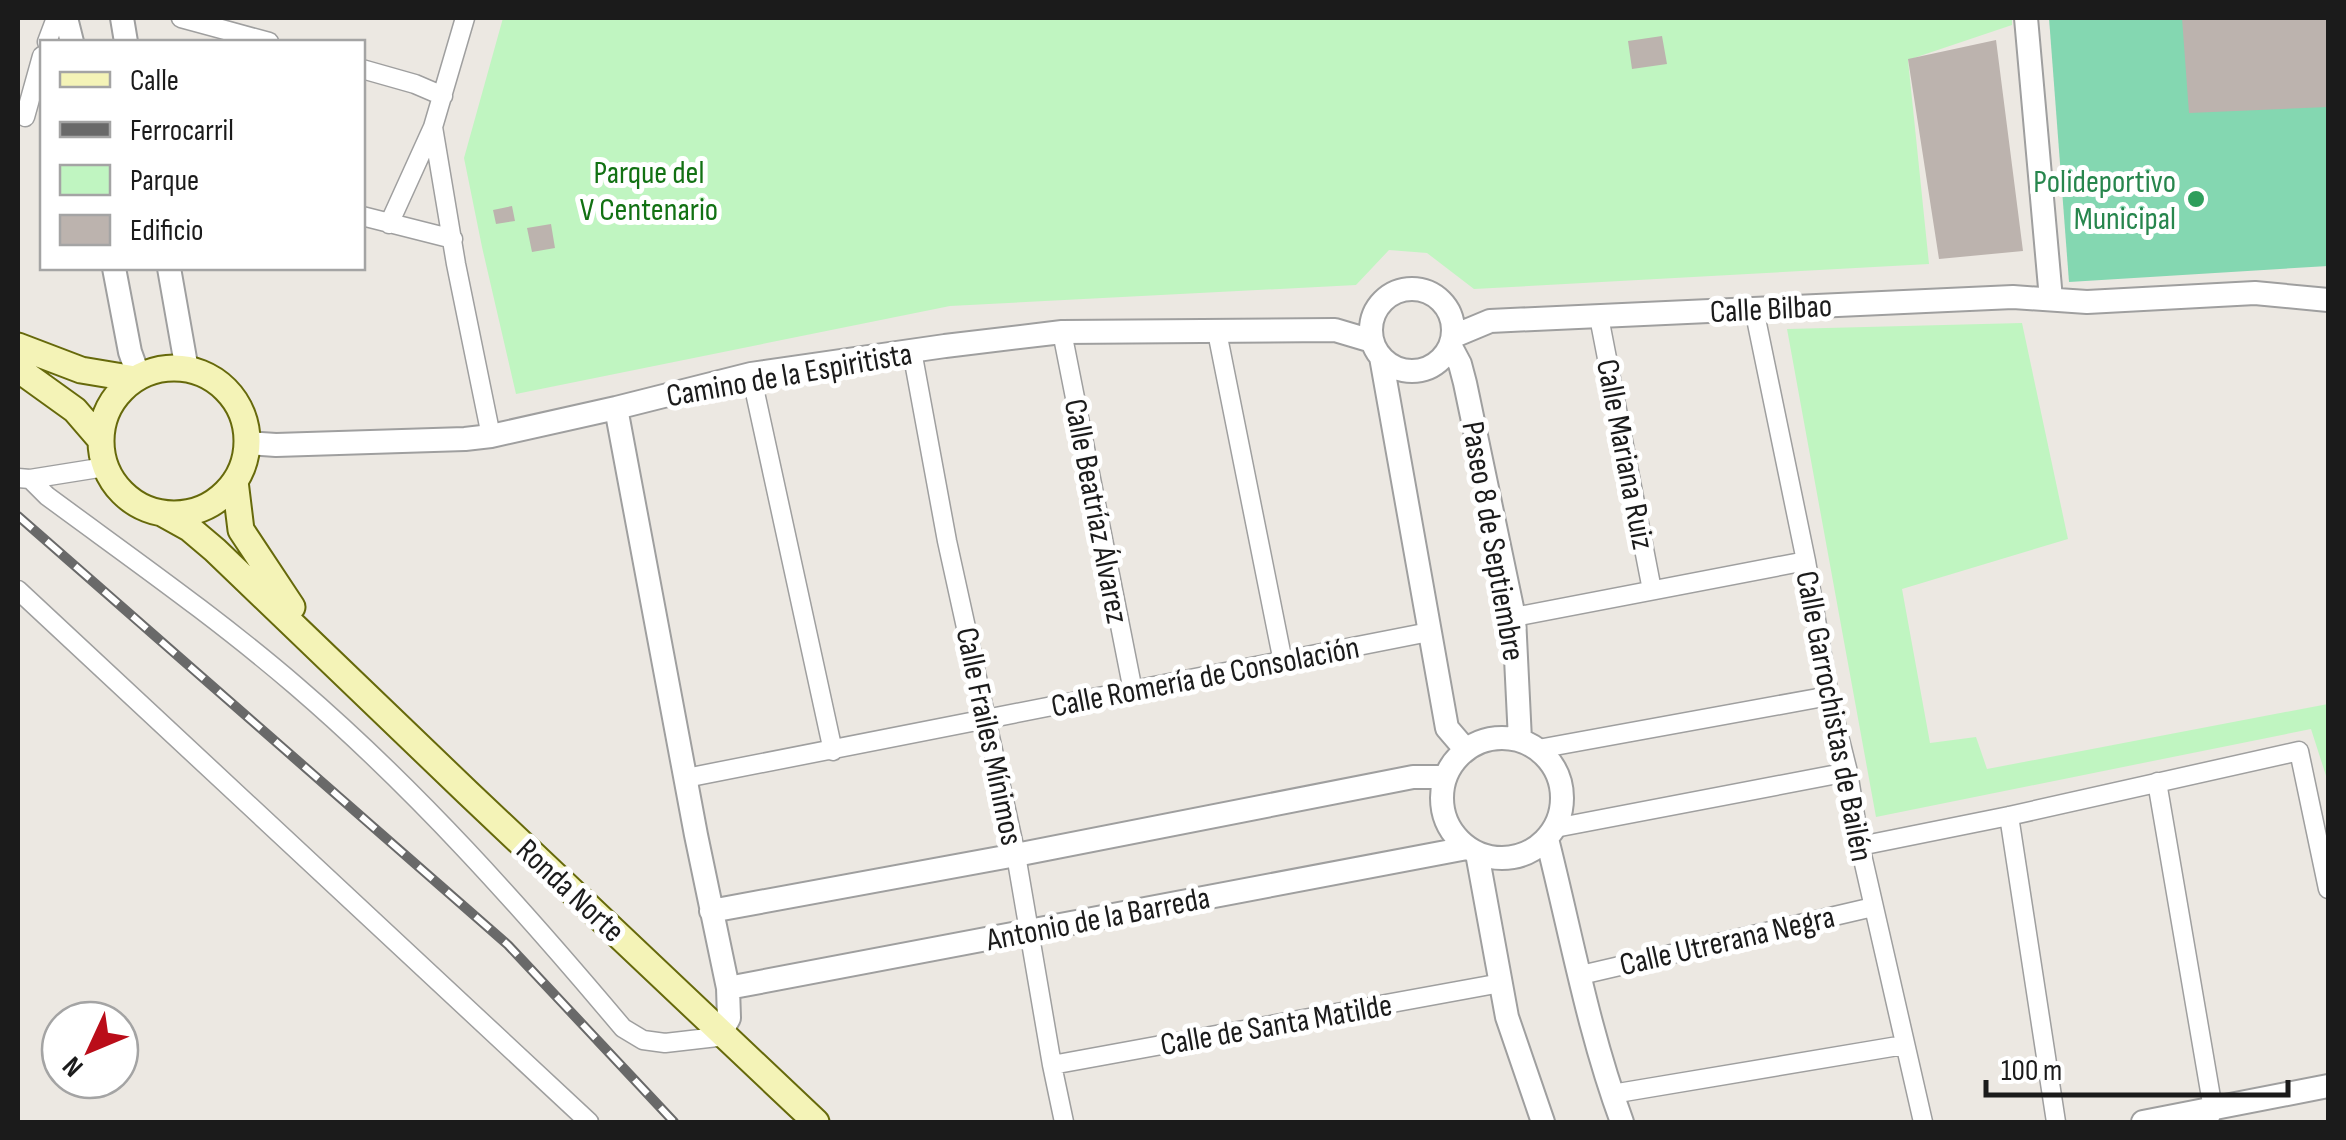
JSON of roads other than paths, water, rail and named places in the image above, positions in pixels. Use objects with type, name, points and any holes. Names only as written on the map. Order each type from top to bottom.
[{"type":"main road","points":[[18,346],[82,370],[137,378]]},
{"type":"main road","points":[[18,369],[75,410],[100,439]]},
{"type":"main road","points":[[100,439],[105,416],[117,395],[137,378],[163,369],[206,376],[223,388],[244,422],[246,442]]},
{"type":"main road","name":"Ronda Norte","points":[[100,439],[105,466],[127,498],[189,528],[214,550],[816,1122]]},
{"type":"main road","name":"Ronda Norte","points":[[246,442],[235,481],[241,530],[327,656]]},
{"type":"main road","points":[[162,513],[183,514],[204,508],[235,481]]},
{"type":"street","points":[[180,18],[262,40]]},
{"type":"street","points":[[389,224],[434,127],[465,18]]},
{"type":"street","points":[[2026,18],[2051,299],[2087,302],[2254,293],[2328,300]]},
{"type":"street","points":[[28,118],[40,65]]},
{"type":"street","points":[[365,70],[443,96]]},
{"type":"street","points":[[434,127],[491,436]]},
{"type":"street","points":[[365,217],[453,239]]},
{"type":"street","points":[[114,270],[137,378]]},
{"type":"street","points":[[170,270],[187,370]]},
{"type":"street","points":[[1376,339],[1392,366],[1414,372],[1442,359],[1452,342],[1453,322],[1445,304],[1434,294],[1406,288],[1384,299],[1376,339],[1447,728],[1466,749]]},
{"type":"street","name":"Calle Bilbao","points":[[1445,304],[1490,321],[2013,297],[2051,299]]},
{"type":"street","name":"Calle Garrochistas de Bailén","points":[[1754,309],[1860,846],[1924,1122]]},
{"type":"street","name":"Calle Mariana Ruiz","points":[[1599,318],[1652,590]]},
{"type":"street","name":"Calle Bilbao","points":[[1452,342],[1490,321]]},
{"type":"street","name":"Camino de la Espiritista","points":[[246,442],[276,445],[491,436],[751,374],[1062,332],[1335,330],[1376,339]]},
{"type":"street","name":"Calle Beatríaz Álvarez","points":[[1062,332],[1133,690]]},
{"type":"street","points":[[1217,332],[1283,662]]},
{"type":"street","name":"Paseo 8 de Septiembre","points":[[1452,342],[1465,383],[1514,617],[1529,744]]},
{"type":"street","name":"Calle Frailes Mínimos","points":[[912,350],[947,541],[1016,855],[1064,1122]]},
{"type":"street","points":[[751,374],[833,751]]},
{"type":"street","points":[[24,478],[234,634],[343,728],[502,886],[623,1028],[643,1040],[665,1044],[724,1034],[729,1018],[728,988],[616,408]]},
{"type":"street","points":[[24,478],[105,466]]},
{"type":"street","points":[[1514,617],[1806,561]]},
{"type":"street","points":[[18,590],[589,1122]]},
{"type":"street","name":"Calle Romería de Consolación","points":[[686,778],[1430,632]]},
{"type":"street","points":[[1529,744],[1551,762],[1559,777],[1562,812],[1551,834],[1532,851],[1514,858],[1496,858],[1472,850],[1453,834],[1444,816],[1441,796],[1444,777],[1453,761],[1482,740],[1501,737],[1529,744],[1829,696]]},
{"type":"street","points":[[1860,846],[2299,751],[2328,889]]},
{"type":"street","points":[[1551,834],[1848,772]]},
{"type":"street","points":[[711,912],[1413,777],[1444,777]]},
{"type":"street","points":[[2157,782],[2211,1116]]},
{"type":"street","points":[[2009,816],[2056,1122]]},
{"type":"street","points":[[1551,834],[1584,1000],[1622,1122]]},
{"type":"street","points":[[1472,850],[1507,1017],[1542,1122]]},
{"type":"street","name":"Antonio de la Barreda","points":[[728,988],[1472,850]]},
{"type":"street","name":"Calle Utrerana Negra","points":[[1581,975],[1873,907]]},
{"type":"street","name":"Calle de Santa Matilde","points":[[1052,1065],[1500,983]]},
{"type":"street","points":[[1612,1094],[1904,1045]]},
{"type":"street","points":[[2142,1122],[2211,1116],[2328,1086]]},
{"type":"railway","points":[[18,516],[508,945],[674,1122]]},
{"type":"place","name":"Polideportivo Municipal","points":[[2196,199]]},
{"type":"park label","name":"Parque del V Centenario","points":[[649,190]]}]
